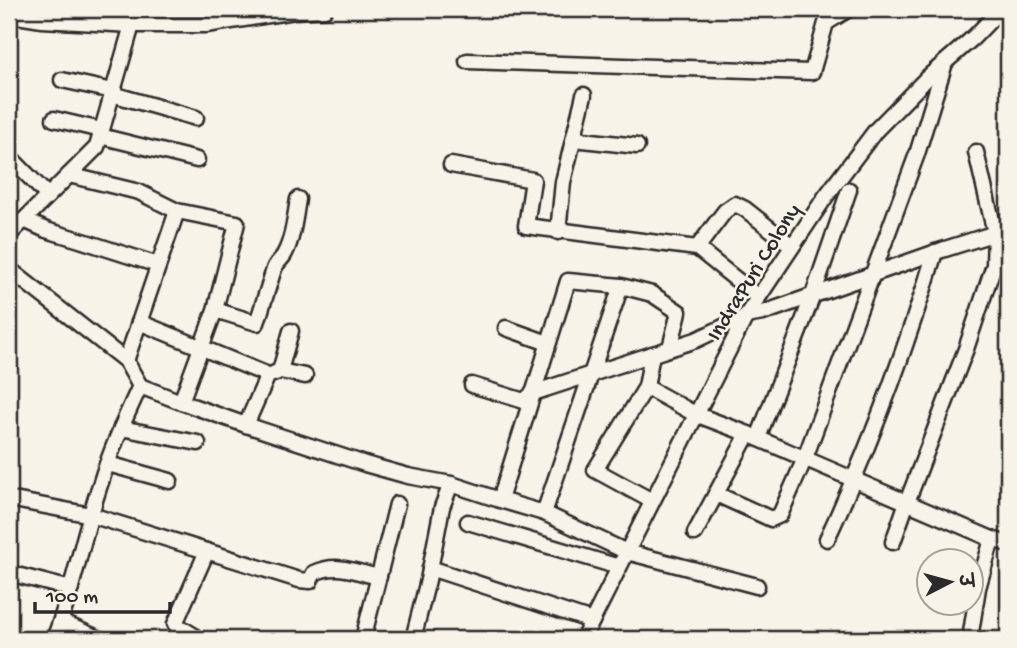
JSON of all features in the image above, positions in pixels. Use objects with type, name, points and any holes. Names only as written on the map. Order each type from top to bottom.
[{"type":"street","points":[[152,24],[162,9]]},
{"type":"street","points":[[11,15],[44,14],[132,25],[206,25],[325,9]]},
{"type":"street","points":[[467,61],[812,72],[826,23],[849,9]]},
{"type":"street","name":"IndraPuri Colony","points":[[583,639],[746,316],[792,246],[876,130],[928,77],[1002,9]]},
{"type":"street","points":[[9,235],[97,147],[132,25]]},
{"type":"street","points":[[716,494],[771,519],[780,515],[805,458],[917,154],[946,61]]},
{"type":"street","points":[[62,80],[113,92],[196,118]]},
{"type":"street","points":[[558,232],[563,182],[583,95]]},
{"type":"street","points":[[54,119],[197,160]]},
{"type":"street","points":[[574,139],[637,146]]},
{"type":"street","points":[[893,542],[966,349],[994,265],[1001,231],[976,152]]},
{"type":"street","points":[[9,156],[48,196]]},
{"type":"street","points":[[451,165],[533,180],[526,226],[697,248],[758,298]]},
{"type":"street","points":[[69,175],[139,192],[177,211],[237,223],[215,310],[181,402]]},
{"type":"street","points":[[695,533],[753,436],[813,295],[849,190]]},
{"type":"street","points":[[215,310],[257,323],[274,269],[283,257],[298,199]]},
{"type":"street","points":[[697,248],[725,211],[735,204],[792,246]]},
{"type":"street","points":[[126,361],[177,211]]},
{"type":"street","points":[[24,220],[46,230],[158,265]]},
{"type":"street","points":[[472,385],[524,401],[533,393],[696,340],[746,316],[763,313],[1001,231]]},
{"type":"street","points":[[827,538],[855,480],[915,321],[935,252]]},
{"type":"street","points":[[9,269],[126,361],[140,386],[246,425],[365,464],[451,484],[544,513],[627,552],[757,586]]},
{"type":"street","points":[[500,500],[568,281],[621,286],[652,294],[679,312],[670,348]]},
{"type":"street","points":[[544,513],[621,286]]},
{"type":"street","points":[[139,322],[201,349],[274,373],[304,376]]},
{"type":"street","points":[[506,328],[548,342]]},
{"type":"street","points":[[246,425],[274,373],[290,331]]},
{"type":"street","points":[[652,354],[646,387],[595,470],[652,501]]},
{"type":"street","points":[[54,639],[108,464],[140,386]]},
{"type":"street","points":[[646,387],[695,414],[1008,544]]},
{"type":"street","points":[[121,428],[198,443]]},
{"type":"street","points":[[108,464],[170,481]]},
{"type":"street","points":[[413,639],[442,507],[451,484]]},
{"type":"street","points":[[9,499],[91,515],[299,580],[310,582],[314,573],[327,567],[379,577]]},
{"type":"street","points":[[363,639],[397,505]]},
{"type":"street","points":[[468,523],[619,568]]},
{"type":"street","points":[[970,639],[978,589],[992,539]]},
{"type":"street","points":[[191,639],[192,635],[175,624],[207,551]]},
{"type":"street","points":[[430,568],[592,621]]},
{"type":"street","points":[[9,573],[71,589]]},
{"type":"street","points":[[61,622],[100,639]]}]
